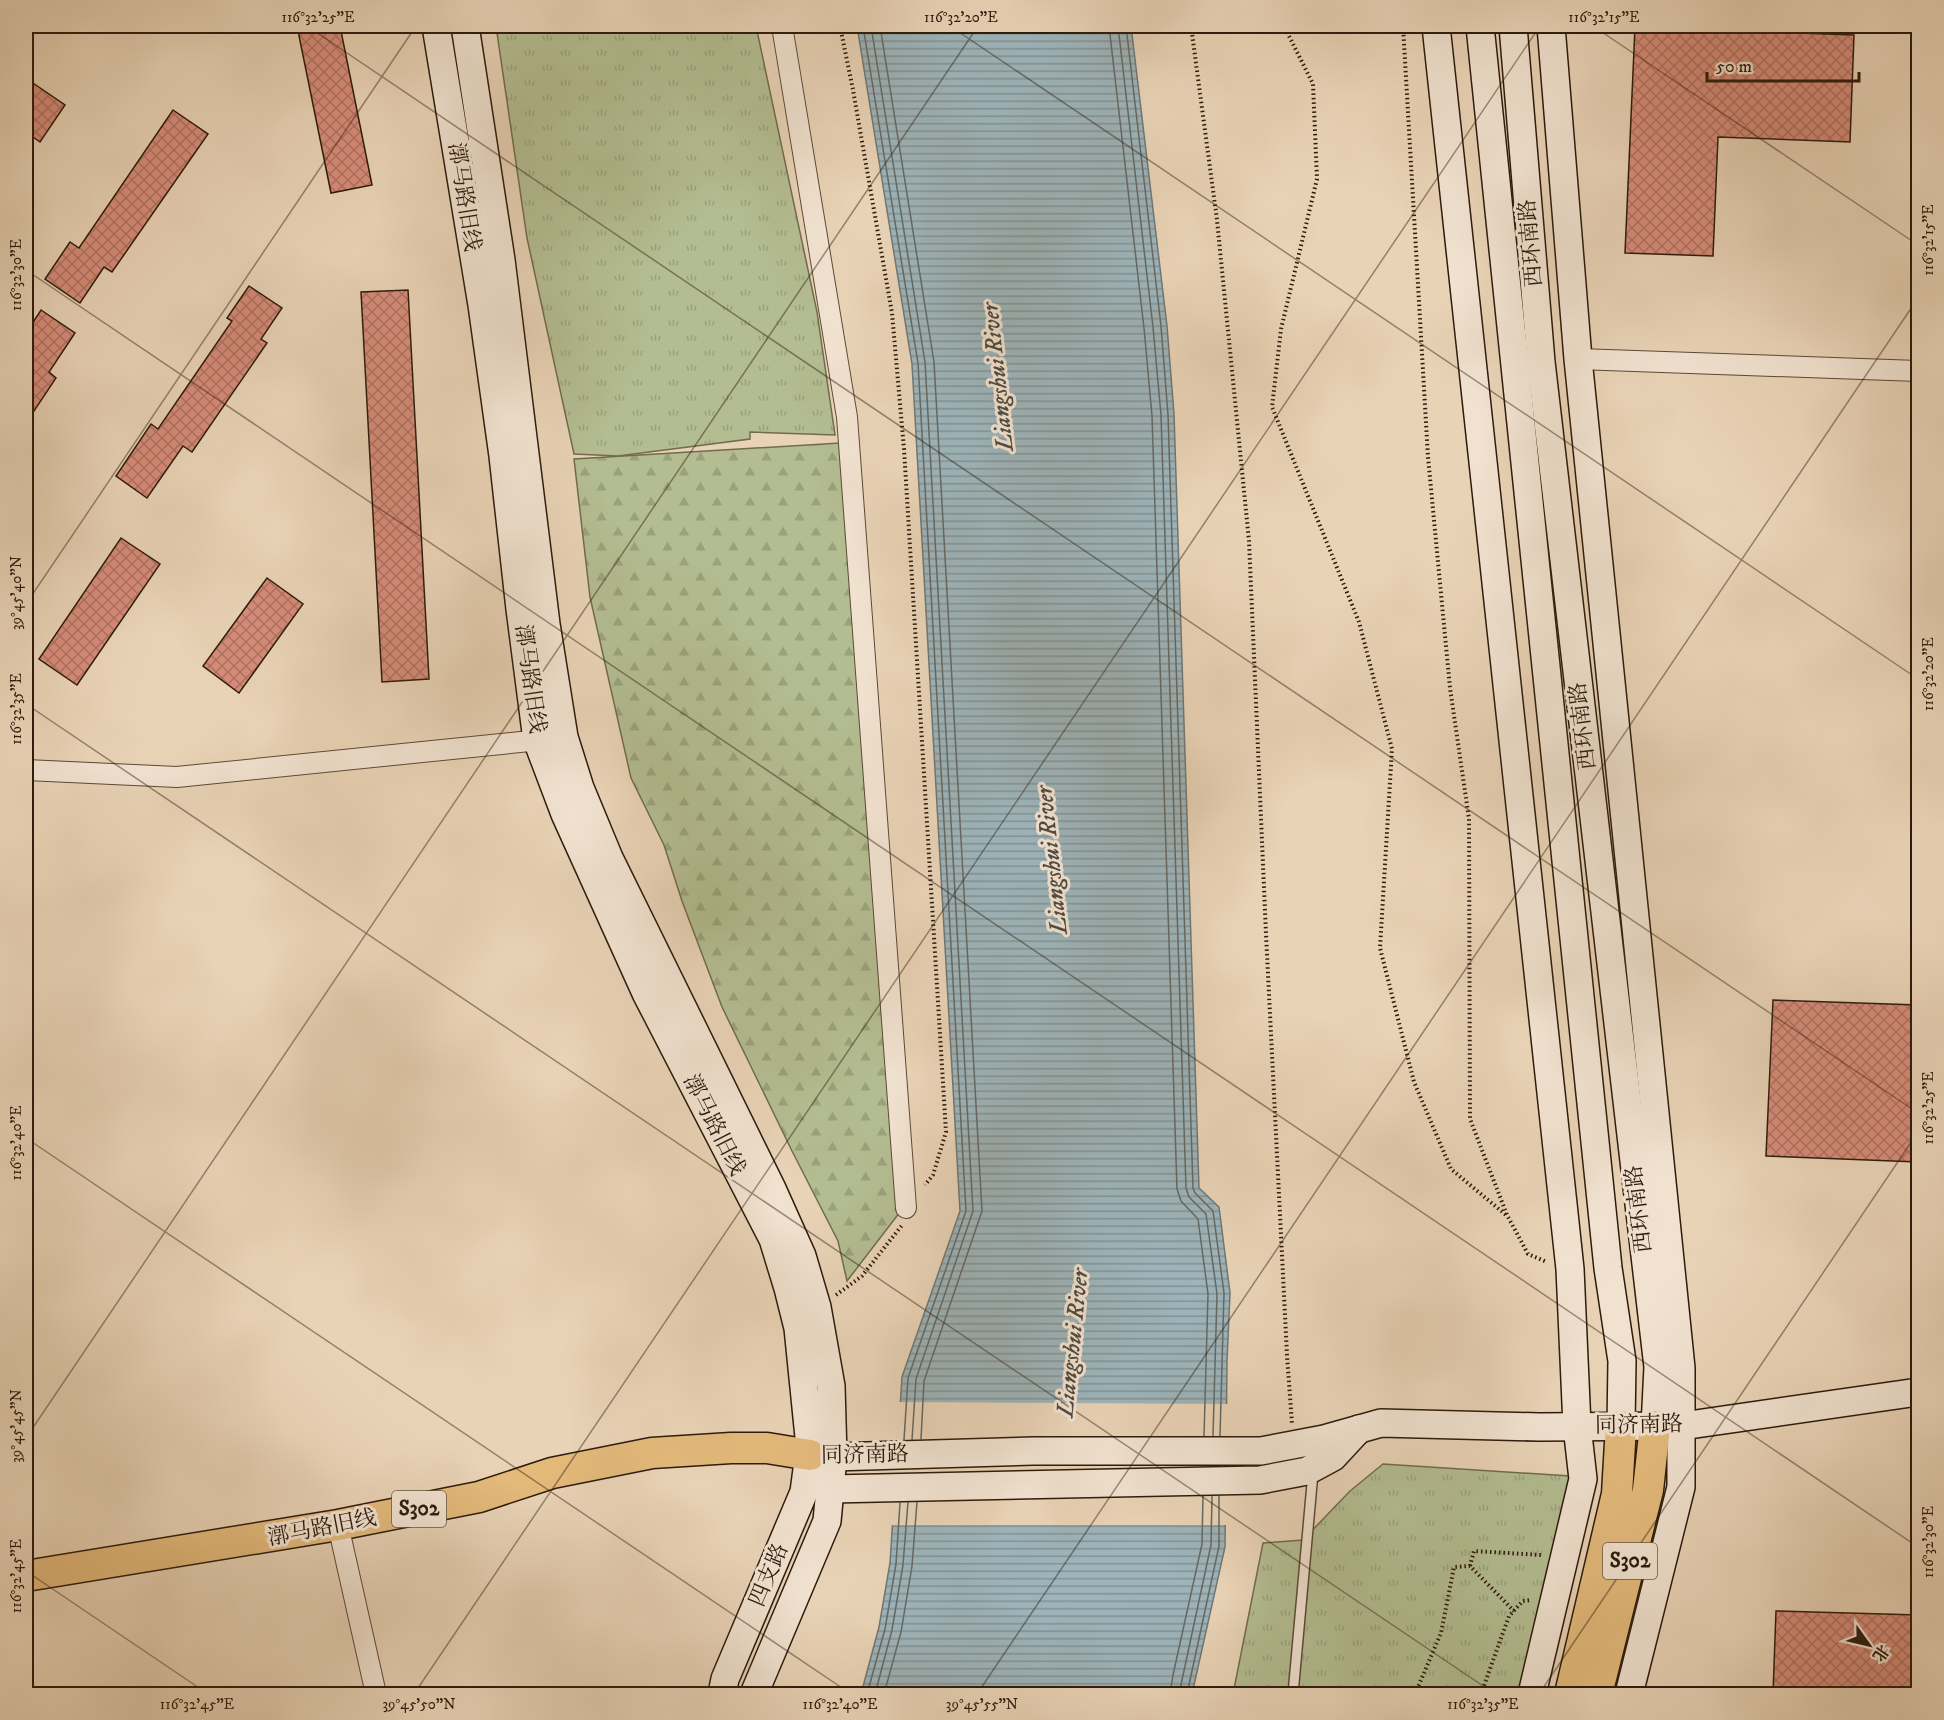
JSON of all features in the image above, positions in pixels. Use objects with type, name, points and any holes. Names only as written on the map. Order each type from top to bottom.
[{"type":"main road","name":"漷马路旧线","points":[[436,26],[482,305],[500,432],[537,740],[565,814],[646,993],[772,1239],[798,1328],[821,1456]]},
{"type":"main road","name":"漷马路旧线","points":[[465,26],[501,260],[546,624],[564,737],[580,788],[609,858],[772,1189],[802,1256],[817,1307],[831,1386],[821,1456]]},
{"type":"main road","points":[[1436,26],[1570,1269],[1577,1426],[1583,1479],[1532,1695]]},
{"type":"main road","name":"西环南路","points":[[1480,26],[1608,1268],[1622,1361],[1621,1426]]},
{"type":"main road","name":"西环南路","points":[[1513,26],[1541,362],[1658,1367],[1669,1426]]},
{"type":"main road","points":[[1551,26],[1578,360],[1681,1368],[1669,1426],[1681,1487],[1629,1695]]},
{"type":"main road","points":[[1527,193],[1556,93]]},
{"type":"main road","points":[[1586,746],[1608,650]]},
{"type":"main road","name":"同济南路","points":[[1359,1429],[1333,1457],[1293,1474],[1260,1480],[831,1489],[821,1456],[1033,1451],[1261,1451],[1381,1423],[1669,1426],[1918,1392]]},
{"type":"main road","name":"S302","points":[[1570,1695],[1617,1494],[1621,1426]]},
{"type":"main road","name":"S302","points":[[1597,1695],[1648,1490],[1669,1426]]},
{"type":"main road","name":"漷马路旧线","points":[[26,1576],[338,1525],[479,1497],[552,1473],[652,1454],[731,1448],[767,1448],[821,1456]]},
{"type":"main road","name":"四支路","points":[[722,1695],[729,1670],[821,1456]]},
{"type":"main road","name":"四支路","points":[[754,1695],[828,1521],[831,1489]]},
{"type":"street","points":[[782,26],[847,417],[906,1209]]},
{"type":"street","points":[[1578,360],[1918,371]]},
{"type":"street","points":[[26,770],[177,777],[564,737]]},
{"type":"street","points":[[338,1525],[376,1695]]},
{"type":"lane","points":[[1293,1695],[1313,1467]]},
{"type":"path","points":[[836,1295],[862,1276],[904,1222],[906,1209],[933,1175],[946,1132],[904,449],[892,313],[840,26]]},
{"type":"path","points":[[1191,26],[1217,220],[1249,541],[1268,980],[1287,1355],[1294,1445]]},
{"type":"path","points":[[1281,26],[1285,28],[1313,84],[1317,179],[1281,329],[1272,407],[1359,622],[1392,749],[1380,948],[1414,1082],[1451,1169],[1507,1215]]},
{"type":"path","points":[[1403,26],[1428,457],[1450,688],[1469,819],[1470,1119],[1507,1215],[1528,1254],[1560,1269],[1570,1269]]},
{"type":"path","points":[[1470,1566],[1474,1551],[1541,1556],[1543,1544]]},
{"type":"path","points":[[1470,1566],[1514,1611]]},
{"type":"path","points":[[1415,1695],[1441,1633],[1454,1568],[1470,1566]]},
{"type":"path","points":[[1481,1695],[1509,1616],[1523,1601],[1556,1596]]},
{"type":"green space","points":[[496,26],[756,26],[817,312],[835,435],[750,432],[750,439],[618,456],[574,454],[527,238]]},
{"type":"green space","points":[[840,443],[900,1212],[847,1281],[838,1241],[722,1007],[682,901],[664,845],[631,778],[590,597],[574,459]]},
{"type":"green space","points":[[1383,1464],[1570,1476],[1534,1694],[1233,1694],[1263,1543],[1303,1540],[1350,1491]]},
{"type":"water","name":"Liangshui River","points":[[857,26],[1131,26],[1167,326],[1174,414],[1199,1188],[1219,1207],[1230,1293],[1225,1547],[1192,1694],[861,1694],[879,1627],[890,1563],[902,1377],[960,1211],[912,364]]},
{"type":"pier","points":[[898,1402],[1230,1404],[1228,1525],[889,1525]]},
{"type":"building","points":[[297,26],[340,26],[372,185],[331,193]]},
{"type":"building","points":[[1635,27],[1854,35],[1850,142],[1718,137],[1713,256],[1625,253]]},
{"type":"building","points":[[30,81],[65,105],[40,142],[33,137],[26,148],[26,88]]},
{"type":"building","points":[[173,110],[208,134],[112,272],[104,267],[80,303],[45,279],[70,242],[79,248]]},
{"type":"building","points":[[249,286],[282,308],[261,339],[267,343],[192,452],[183,446],[147,498],[116,476],[151,424],[158,429],[232,321],[227,318]]},
{"type":"building","points":[[408,290],[429,679],[382,682],[361,292]]},
{"type":"building","points":[[41,310],[75,333],[49,372],[56,378],[26,423],[26,333]]},
{"type":"building","points":[[121,538],[160,564],[77,685],[39,659]]},
{"type":"building","points":[[267,578],[303,604],[239,693],[203,666]]},
{"type":"building","points":[[1773,1000],[1918,1005],[1918,1162],[1766,1156]]},
{"type":"building","points":[[1776,1611],[1918,1615],[1918,1694],[1773,1694]]}]
